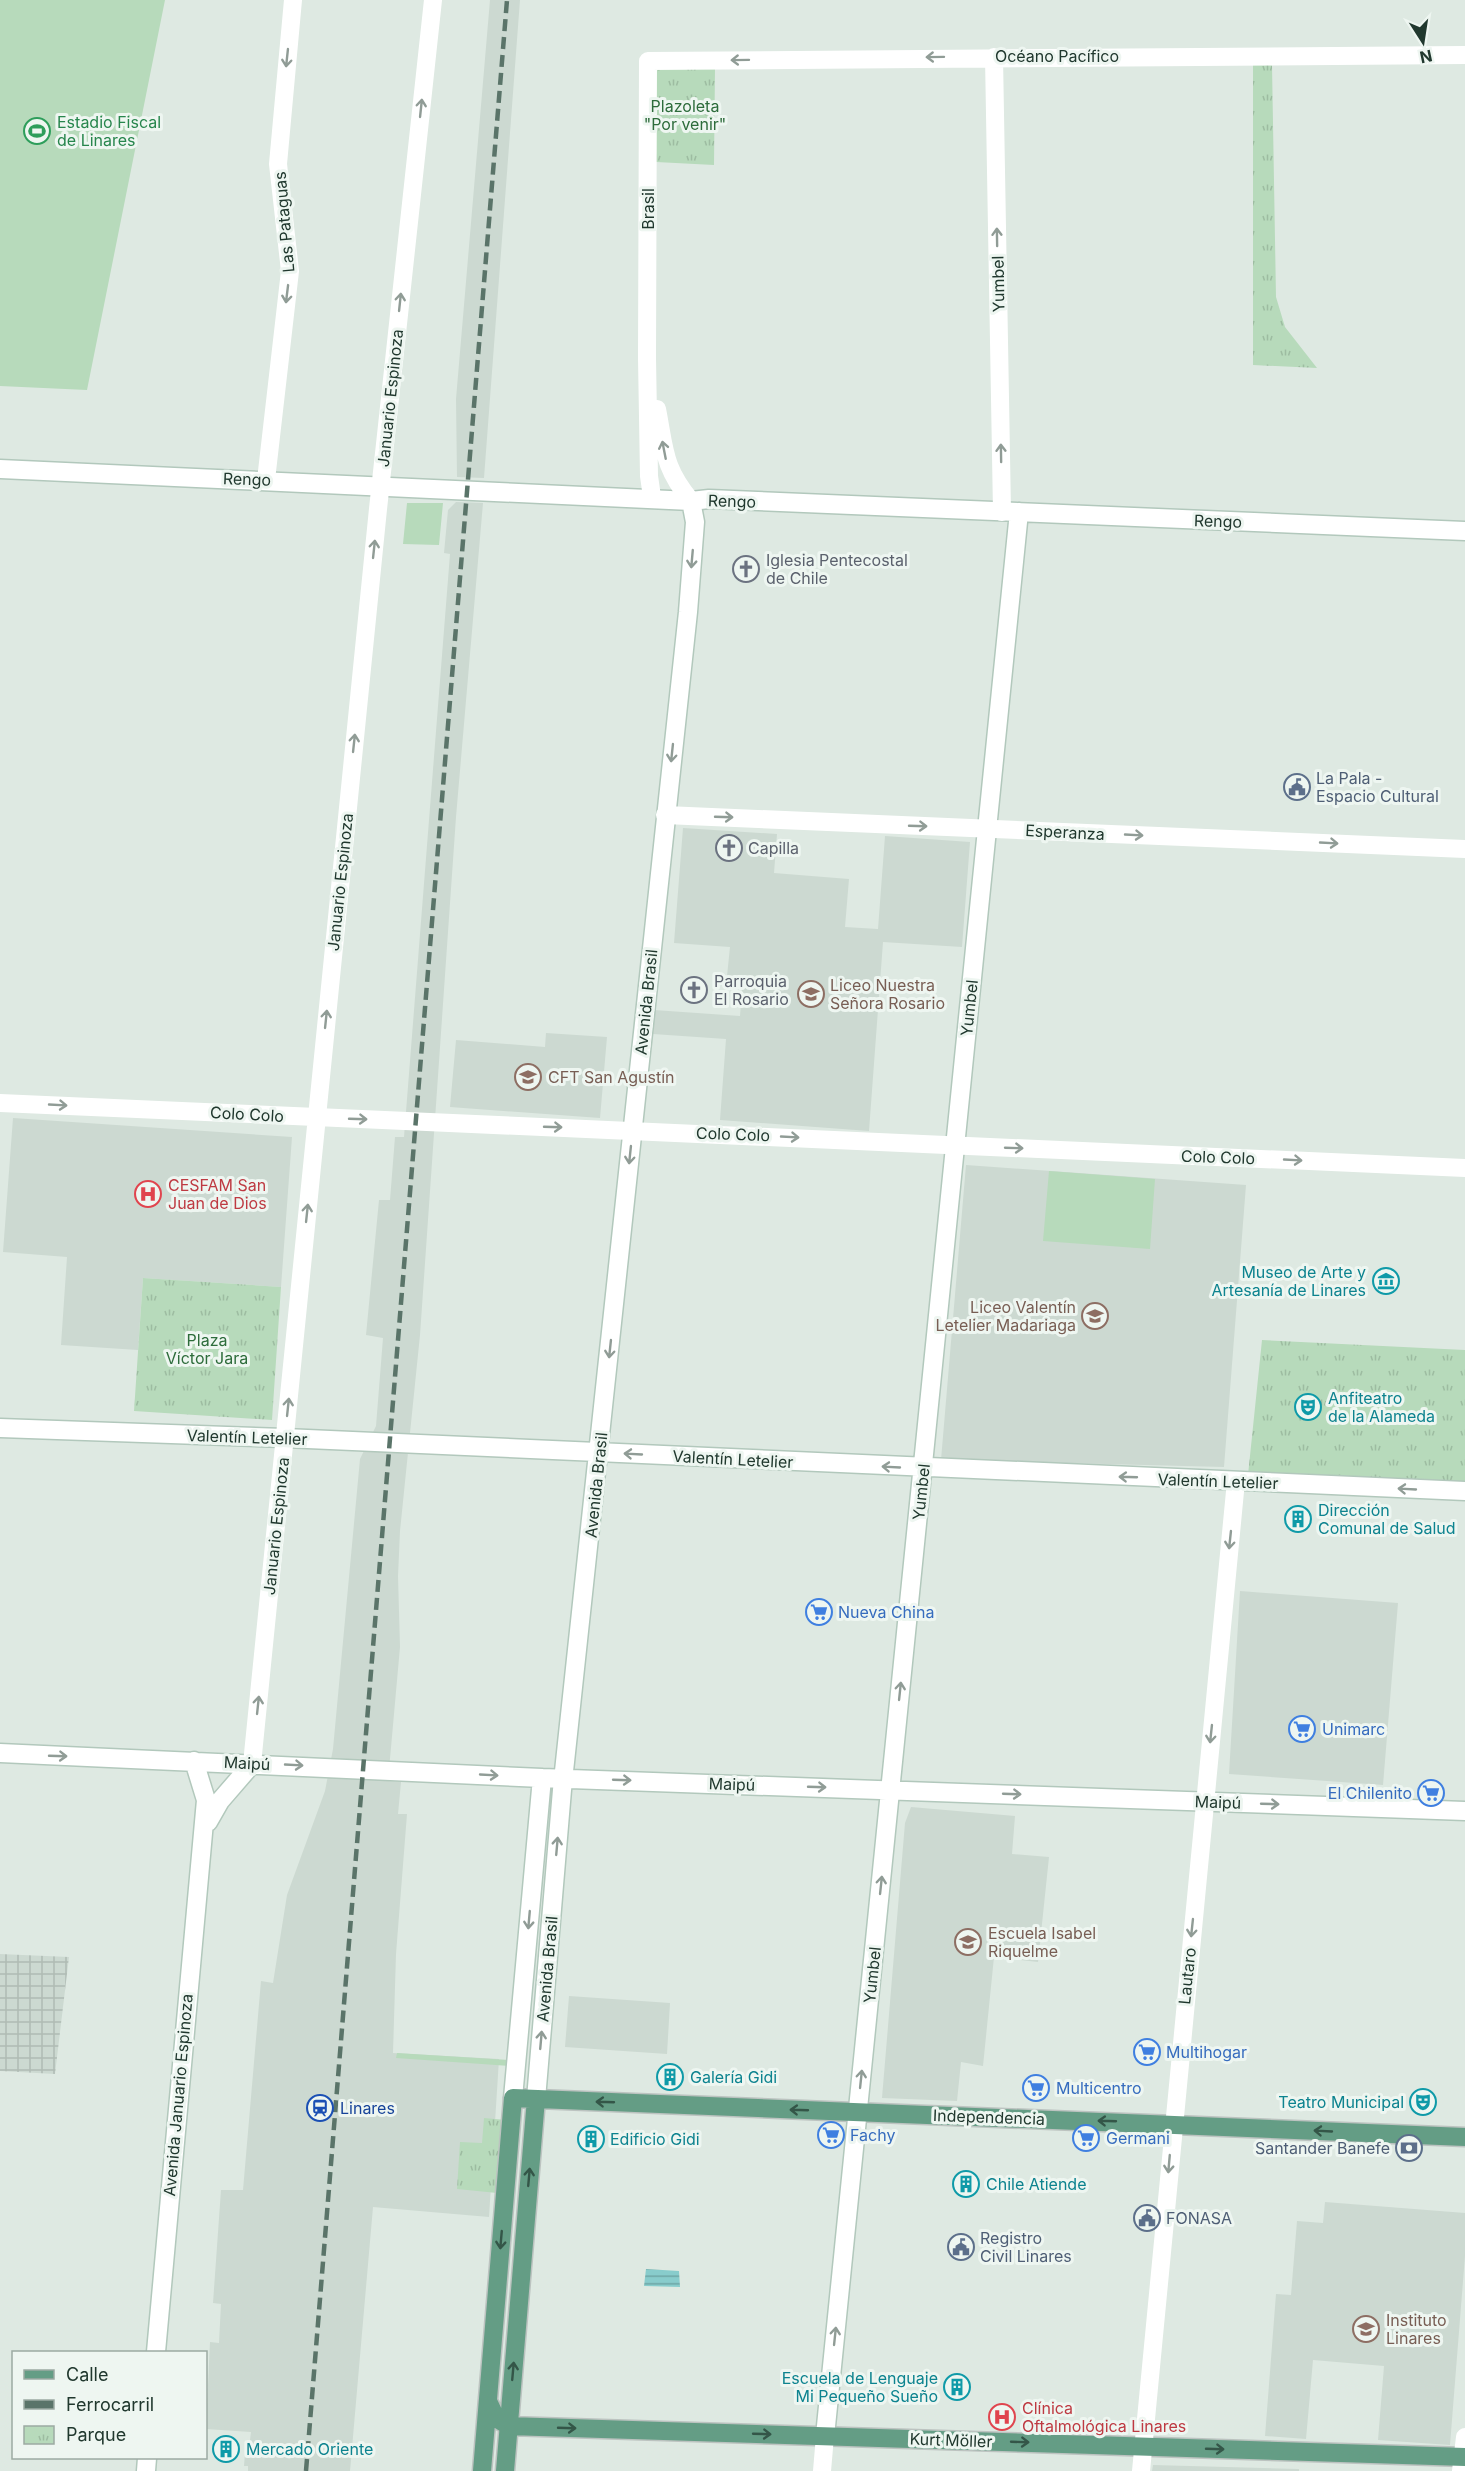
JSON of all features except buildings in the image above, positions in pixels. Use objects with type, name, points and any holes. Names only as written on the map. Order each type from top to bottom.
[{"type":"main road","name":"Las Pataguas","points":[[266,480],[290,271],[278,164],[293,0]]},
{"type":"main road","name":"Januario Espinoza","points":[[252,1764],[316,1117],[433,0]]},
{"type":"main road","name":"Océano Pacífico","points":[[648,61],[1465,55]]},
{"type":"main road","name":"Yumbel","points":[[822,2471],[987,828],[1011,512],[994,57]]},
{"type":"main road","name":"Brasil","points":[[648,61],[647,358],[649,476],[652,497]]},
{"type":"main road","name":"Brasil","points":[[647,358],[666,461],[674,481],[690,501]]},
{"type":"main road","name":"Rengo","points":[[0,469],[652,497],[690,501],[709,499],[1465,531]]},
{"type":"main road","name":"Avenida Brasil","points":[[505,2471],[564,1778],[695,522],[690,501]]},
{"type":"main road","name":"Esperanza","points":[[665,814],[1465,849]]},
{"type":"main road","name":"Colo Colo","points":[[0,1103],[1465,1168]]},
{"type":"main road","name":"Valentín Letelier","points":[[0,1428],[285,1438],[1465,1491]]},
{"type":"main road","name":"Lautaro","points":[[1140,2471],[1236,1481]]},
{"type":"main road","name":"Maipú","points":[[0,1753],[542,1778],[1465,1811]]},
{"type":"main road","name":"Avenida Januario Espinoza","points":[[156,2351],[206,1792],[194,1761]]},
{"type":"main road","name":"Avenida Januario Espinoza","points":[[203,1838],[219,1801],[252,1764]]},
{"type":"main road","name":"Avenida Brasil","points":[[482,2471],[542,1778]]},
{"type":"main road","name":"Independencia","points":[[513,2098],[1465,2137]]},
{"type":"main road","points":[[488,2400],[496,2418],[509,2426]]},
{"type":"main road","name":"Kurt Möller","points":[[509,2426],[1143,2446],[1463,2462]]},
{"type":"main road","points":[[1463,2462],[1465,2437]]},
{"type":"shaded area","points":[[490,0],[520,0],[484,478],[457,477],[456,399]]},
{"type":"shaded area","points":[[456,502],[483,503],[456,817],[420,1335],[400,1531],[398,1576],[400,1647],[388,1781],[401,1782],[398,1814],[407,1814],[396,1954],[393,2053],[499,2059],[489,2217],[373,2207],[350,2471],[248,2471],[248,2466],[244,2466],[246,2440],[250,2440],[251,2432],[207,2429],[210,2342],[219,2343],[221,2304],[213,2303],[221,2190],[243,2190],[261,1981],[273,1983],[287,1895],[325,1791],[333,1749],[360,1459],[376,1426],[383,1338],[366,1335],[379,1200],[390,1200],[395,1137],[404,1137],[450,554],[444,553],[448,510]]},
{"type":"shaded area","name":"Liceo Nuestra Señora Rosario","points":[[683,828],[777,834],[774,873],[849,879],[845,927],[878,929],[885,836],[970,842],[962,947],[883,942],[869,1131],[720,1120],[726,1039],[653,1034],[654,1010],[740,1016],[743,977],[727,976],[730,947],[674,943]]},
{"type":"shaded area","name":"CFT San Agustín","points":[[546,1033],[607,1037],[600,1118],[450,1107],[456,1040],[545,1047]]},
{"type":"shaded area","name":"CESFAM San Juan de Dios","points":[[13,1118],[292,1137],[281,1287],[143,1278],[138,1350],[61,1345],[67,1257],[3,1252]]},
{"type":"shaded area","name":"Liceo Valentín Letelier Madariaga","points":[[966,1165],[1246,1185],[1224,1467],[941,1460]]},
{"type":"shaded area","points":[[1240,1591],[1398,1603],[1383,1785],[1229,1774]]},
{"type":"shaded area","name":"Escuela Isabel Riquelme","points":[[911,1807],[1015,1816],[1012,1854],[1049,1857],[1038,1962],[994,1957],[983,2066],[961,2062],[957,2101],[882,2098],[905,1823]]},
{"type":"shaded area","points":[[0,1954],[69,1957],[55,2074],[0,2071]]},
{"type":"shaded area","points":[[569,1996],[670,2003],[667,2054],[565,2047]]},
{"type":"shaded area","name":"Instituto Linares","points":[[1325,2202],[1465,2213],[1465,2256],[1450,2445],[1378,2440],[1384,2366],[1313,2360],[1306,2439],[1265,2436],[1276,2294],[1291,2295],[1297,2221],[1323,2223]]},
{"type":"shaded area","points":[[1153,2465],[1299,2469],[1299,2471],[1152,2471]]},
{"type":"green space","points":[[0,0],[165,0],[87,390],[0,386]]},
{"type":"green space","points":[[1253,65],[1272,65],[1276,297],[1285,327],[1317,368],[1253,365]]},
{"type":"green space","name":"Plazoleta \"Por venir\"","points":[[655,67],[715,68],[714,165],[656,162]]},
{"type":"green space","points":[[407,503],[443,503],[439,545],[403,544]]},
{"type":"green space","points":[[1049,1171],[1155,1179],[1150,1249],[1043,1241]]},
{"type":"green space","name":"Plaza Víctor Jara","points":[[143,1278],[281,1287],[272,1420],[134,1411]]},
{"type":"green space","points":[[1262,1340],[1465,1350],[1465,1484],[1248,1475]]},
{"type":"green space","points":[[397,2053],[509,2060],[510,2066],[396,2058]]},
{"type":"green space","points":[[484,2118],[506,2120],[497,2193],[457,2189],[460,2142],[482,2143]]},
{"type":"water","points":[[646,2269],[679,2271],[680,2287],[644,2286]]},
{"type":"railway","points":[[306,2471],[507,0]]},
{"type":"place","name":"Estadio Fiscal de Linares","points":[[37,131]]},
{"type":"place","name":"Iglesia Pentecostal de Chile","points":[[746,569]]},
{"type":"place","name":"La Pala - Espacio Cultural","points":[[1297,787]]},
{"type":"place","name":"Capilla","points":[[729,848]]},
{"type":"place","name":"Parroquia El Rosario","points":[[694,990]]},
{"type":"place","name":"Liceo Nuestra Señora Rosario","points":[[811,994]]},
{"type":"place","name":"CFT San Agustín","points":[[528,1077]]},
{"type":"place","name":"CESFAM San Juan de Dios","points":[[148,1194]]},
{"type":"place","name":"Museo de Arte y Artesanía de Linares","points":[[1386,1281]]},
{"type":"place","name":"Liceo Valentín Letelier Madariaga","points":[[1095,1316]]},
{"type":"place","name":"Anfiteatro de la Alameda","points":[[1308,1407]]},
{"type":"place","name":"Dirección Comunal de Salud","points":[[1298,1519]]},
{"type":"place","name":"Nueva China","points":[[819,1612]]},
{"type":"place","name":"Unimarc","points":[[1302,1729]]},
{"type":"place","name":"El Chilenito","points":[[1431,1793]]},
{"type":"place","name":"Escuela Isabel Riquelme","points":[[968,1942]]},
{"type":"place","name":"Multihogar","points":[[1147,2052]]},
{"type":"place","name":"Galería Gidi","points":[[670,2077]]},
{"type":"place","name":"Multicentro","points":[[1036,2088]]},
{"type":"place","name":"Teatro Municipal","points":[[1423,2102]]},
{"type":"place","name":"Linares","points":[[320,2108]]},
{"type":"place","name":"Fachy","points":[[831,2135]]},
{"type":"place","name":"Germani","points":[[1086,2138]]},
{"type":"place","name":"Edificio Gidi","points":[[591,2139]]},
{"type":"place","name":"Santander Banefe","points":[[1409,2148]]},
{"type":"place","name":"Chile Atiende","points":[[966,2184]]},
{"type":"place","name":"FONASA","points":[[1147,2218]]},
{"type":"place","name":"Registro Civil Linares","points":[[961,2247]]},
{"type":"place","name":"Instituto Linares","points":[[1366,2329]]},
{"type":"place","name":"Escuela de Lenguaje Mi Pequeño Sueño","points":[[957,2387]]},
{"type":"place","name":"Clínica Oftalmológica Linares","points":[[1002,2417]]},
{"type":"place","name":"Mercado Oriente","points":[[226,2449]]}]
